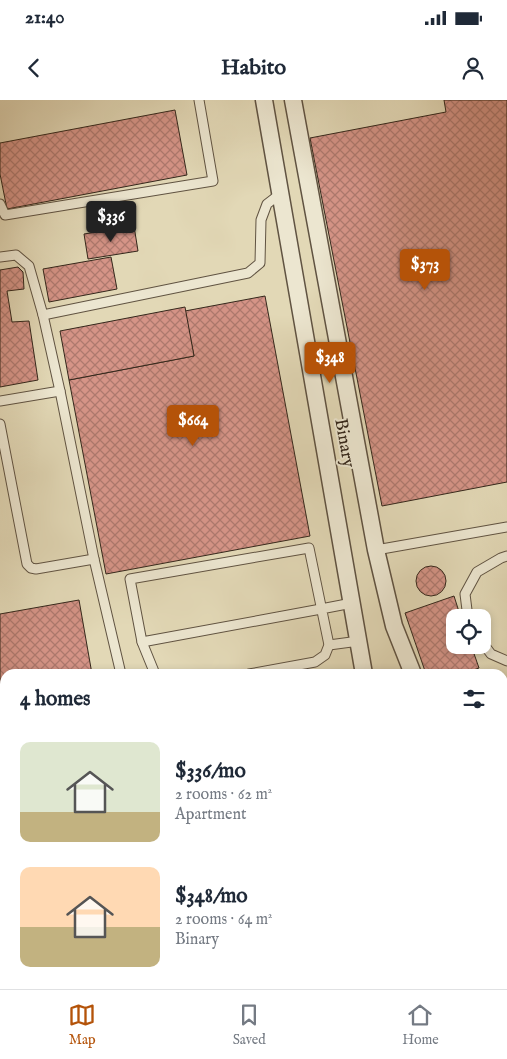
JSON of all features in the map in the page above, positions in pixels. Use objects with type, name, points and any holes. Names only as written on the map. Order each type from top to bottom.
[{"type":"street","name":"Binary","points":[[264,100],[363,669]]},
{"type":"street","points":[[293,100],[376,550],[394,626],[411,669]]},
{"type":"lane","points":[[0,204],[5,215],[213,181],[200,100]]},
{"type":"lane","points":[[43,314],[248,273],[260,263],[261,220],[267,204],[280,194]]},
{"type":"lane","points":[[0,257],[16,255],[30,266],[43,314],[94,559],[120,669]]},
{"type":"lane","points":[[0,401],[60,391]]},
{"type":"lane","points":[[0,424],[27,564],[31,568],[36,569],[94,559]]},
{"type":"lane","points":[[376,550],[507,527]]},
{"type":"lane","points":[[153,669],[142,642],[130,579],[309,548],[329,645],[325,655],[315,662],[276,669]]},
{"type":"lane","points":[[467,609],[465,594],[477,572],[507,556]]},
{"type":"lane","points":[[142,642],[352,603]]},
{"type":"lane","points":[[329,645],[359,641]]},
{"type":"lane","points":[[491,654],[507,661]]},
{"type":"building","points":[[444,100],[507,100],[507,482],[382,506],[310,138],[446,112]]},
{"type":"building","points":[[175,110],[187,175],[7,209],[0,174],[0,143]]},
{"type":"building","points":[[134,226],[138,251],[88,259],[84,234]]},
{"type":"building","points":[[111,257],[117,289],[49,302],[43,269]]},
{"type":"building","points":[[18,267],[23,272],[24,289],[7,291],[12,322],[29,321],[38,380],[0,387],[0,270]]},
{"type":"building","points":[[265,296],[310,536],[106,574],[69,380],[194,356],[185,311]]},
{"type":"building","points":[[185,307],[194,356],[69,380],[60,331]]},
{"type":"building","points":[[431,566],[442,570],[446,581],[442,592],[431,596],[420,592],[416,581],[420,570]]},
{"type":"building","points":[[454,596],[458,609],[446,609],[446,654],[474,654],[479,668],[424,669],[405,613]]},
{"type":"building","points":[[79,600],[91,669],[0,669],[0,614]]}]
